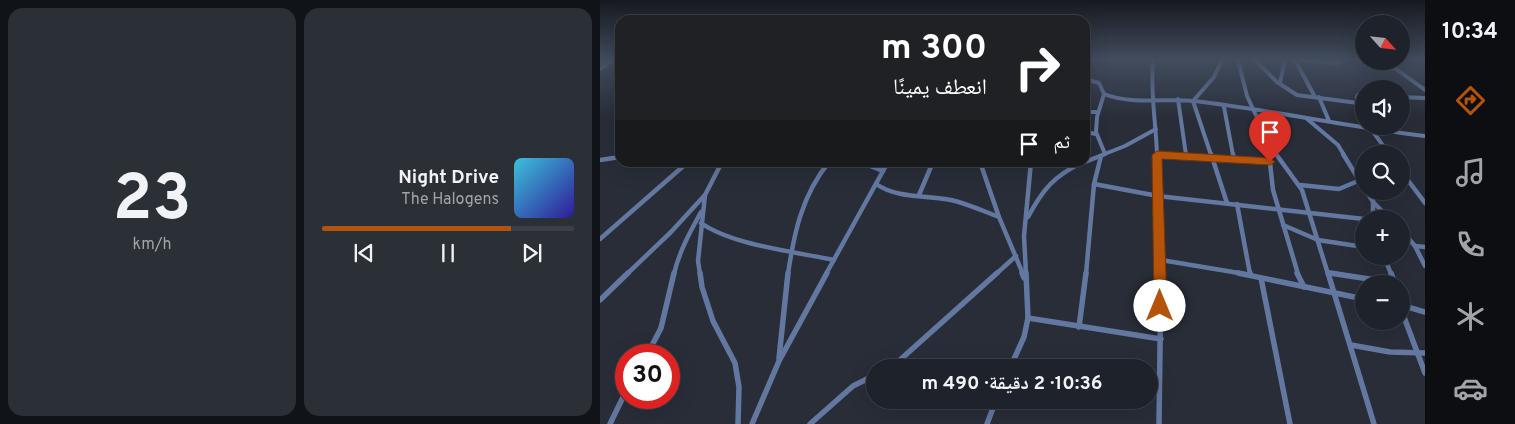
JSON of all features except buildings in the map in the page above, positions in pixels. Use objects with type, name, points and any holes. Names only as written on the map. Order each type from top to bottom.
[{"type":"street","points":[[1090,80],[1099,83],[1104,94],[1108,97],[1137,100],[1193,101],[1355,126]]},
{"type":"street","points":[[1152,80],[1156,129],[1161,260],[1159,424]]},
{"type":"street","points":[[1193,101],[1211,80]]},
{"type":"street","points":[[1243,80],[1247,96],[1269,145],[1300,185],[1329,273],[1374,424]]},
{"type":"street","points":[[1277,80],[1299,95],[1355,103]]},
{"type":"street","points":[[1307,80],[1329,121]]},
{"type":"street","points":[[1411,80],[1425,90]]},
{"type":"street","points":[[1079,327],[1090,244],[1094,184],[1103,155],[1103,146],[1096,134],[1098,112],[1104,94]]},
{"type":"street","points":[[1410,97],[1425,98]]},
{"type":"street","points":[[1178,100],[1186,157]]},
{"type":"street","points":[[1193,101],[1227,203]]},
{"type":"street","points":[[1224,107],[1234,160]]},
{"type":"street","points":[[1090,112],[1098,112]]},
{"type":"street","points":[[1305,117],[1338,145],[1355,174]]},
{"type":"street","points":[[1090,160],[1125,146],[1156,129]]},
{"type":"street","points":[[1090,133],[1096,134]]},
{"type":"street","points":[[1410,134],[1425,136]]},
{"type":"street","points":[[1269,145],[1272,190],[1296,270],[1304,287]]},
{"type":"street","points":[[1157,155],[1270,162]]},
{"type":"street","points":[[600,160],[615,158]]},
{"type":"street","points":[[600,239],[682,167]]},
{"type":"street","points":[[600,300],[671,232],[705,196],[720,167]]},
{"type":"street","points":[[779,361],[791,252],[806,200],[816,178],[826,167]]},
{"type":"street","points":[[873,167],[883,171]]},
{"type":"street","points":[[752,424],[779,361],[885,167]]},
{"type":"street","points":[[919,195],[931,167]]},
{"type":"street","points":[[982,167],[999,217],[1025,281]]},
{"type":"street","points":[[1014,359],[1024,337],[1028,318],[1025,281],[1026,221],[1031,167]]},
{"type":"street","points":[[1026,221],[1048,184],[1061,173],[1074,167]]},
{"type":"street","points":[[1300,185],[1338,189],[1355,181]]},
{"type":"street","points":[[1410,183],[1425,203]]},
{"type":"street","points":[[876,184],[890,192],[964,203],[999,217]]},
{"type":"street","points":[[1094,184],[1158,196],[1355,218]]},
{"type":"street","points":[[705,196],[698,261],[702,287],[713,321],[735,363],[739,387],[738,424]]},
{"type":"street","points":[[1372,200],[1381,210]]},
{"type":"street","points":[[1374,200],[1374,210]]},
{"type":"street","points":[[1237,204],[1250,275]]},
{"type":"street","points":[[653,344],[661,328],[677,261],[689,233],[703,209]]},
{"type":"street","points":[[701,223],[714,232],[791,252],[834,260]]},
{"type":"street","points":[[1283,225],[1318,240],[1355,246]]},
{"type":"street","points":[[1410,240],[1425,266]]},
{"type":"street","points":[[1415,246],[1425,247]]},
{"type":"street","points":[[903,359],[1016,256]]},
{"type":"street","points":[[1161,260],[1250,275],[1355,297]]},
{"type":"street","points":[[1329,273],[1355,277]]},
{"type":"street","points":[[1261,278],[1290,424]]},
{"type":"street","points":[[1410,308],[1425,312]]},
{"type":"street","points":[[1028,318],[1161,339]]},
{"type":"street","points":[[1409,330],[1425,372]]},
{"type":"street","points":[[1351,345],[1390,352],[1425,353]]},
{"type":"street","points":[[810,424],[853,386],[866,380]]},
{"type":"street","points":[[610,424],[617,409]]},
{"type":"street","points":[[987,424],[993,409]]},
{"type":"route","points":[[1160,306],[1161,260],[1157,155],[1270,162]]}]
